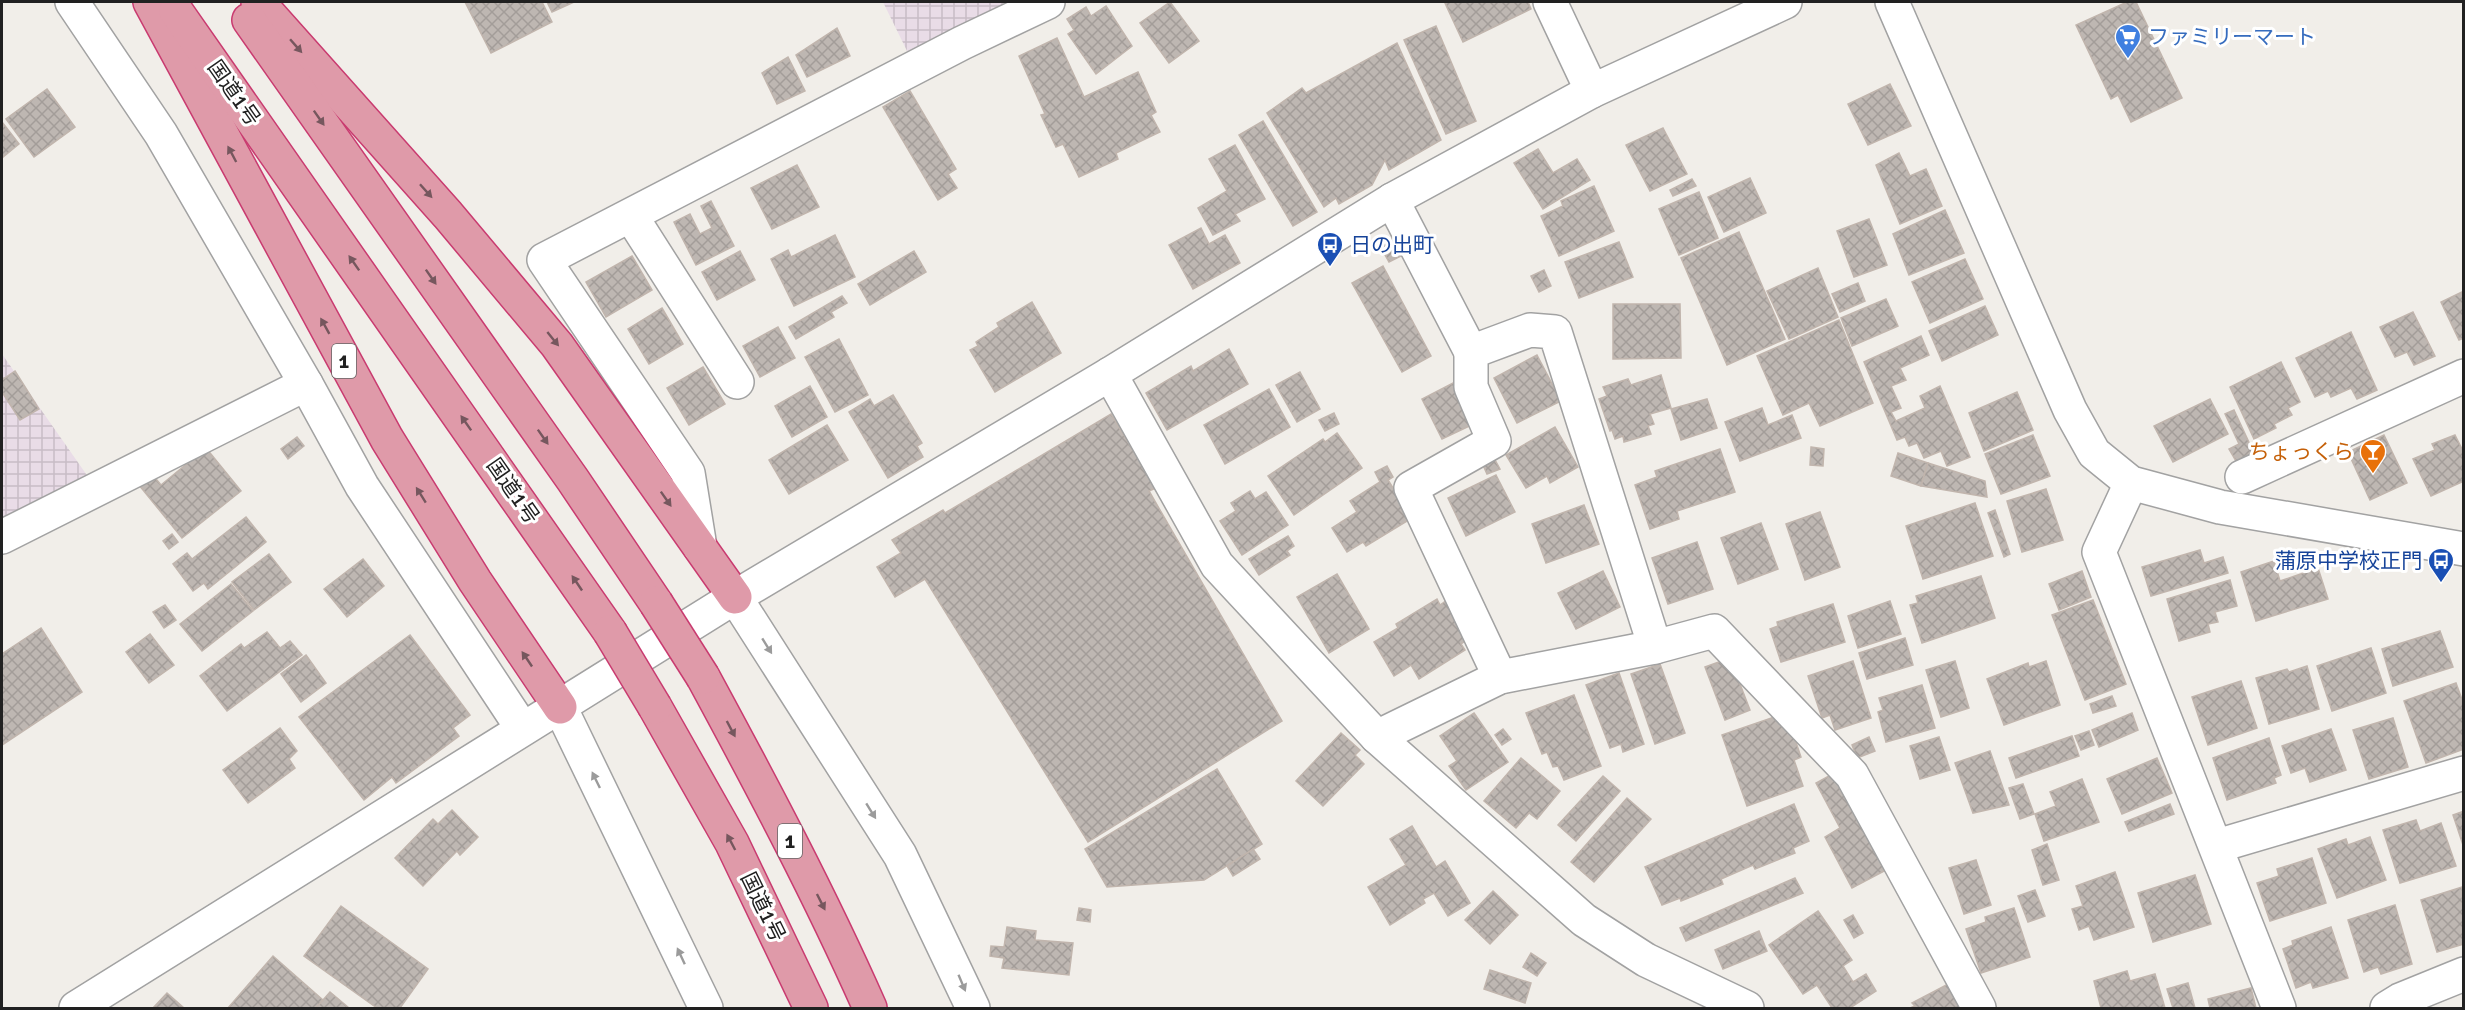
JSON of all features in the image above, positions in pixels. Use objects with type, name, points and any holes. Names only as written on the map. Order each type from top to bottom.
[{"type":"highway","name":"1","points":[[150,2],[387,439],[475,581],[560,707]]},
{"type":"highway","name":"国道1号","points":[[169,2],[437,381],[610,632],[732,843],[811,1008]]},
{"type":"highway","name":"1","points":[[236,2],[573,480],[703,677],[799,858],[870,1008]]},
{"type":"highway","points":[[258,2],[448,215],[557,345],[735,597]]},
{"type":"street","points":[[72,2],[161,134],[363,486],[522,728]]},
{"type":"street","points":[[700,547],[688,473],[544,260],[962,43],[1048,2]]},
{"type":"street","points":[[1550,2],[1592,91]]},
{"type":"street","points":[[76,1008],[735,597],[1110,374],[1392,200],[1592,91],[1785,2]]},
{"type":"street","points":[[1892,2],[2070,410],[2094,453],[2131,483],[2220,507],[2463,549]]},
{"type":"street","points":[[1392,200],[1471,352],[1471,387],[1494,441],[1411,488],[1500,676]]},
{"type":"street","points":[[630,216],[737,382]]},
{"type":"street","points":[[1471,352],[1530,330],[1555,332],[1655,647]]},
{"type":"street","points":[[1110,374],[1217,565],[1377,737],[1584,920],[1646,960],[1747,1008]]},
{"type":"street","points":[[2242,477],[2463,376]]},
{"type":"street","points":[[2,537],[306,384]]},
{"type":"street","points":[[2131,483],[2099,552],[2217,846],[2279,1008]]},
{"type":"street","points":[[735,597],[900,855],[973,1008]]},
{"type":"street","points":[[1377,737],[1500,676],[1655,647],[1714,631],[1852,776],[1979,1008]]},
{"type":"street","points":[[560,707],[706,1008]]},
{"type":"street","points":[[2217,846],[2463,773]]},
{"type":"street","points":[[2387,1008],[2400,1000],[2463,974]]},
{"type":"shaded area","points":[[883,2],[1013,2],[908,53]]},
{"type":"shaded area","points":[[2,354],[91,481],[2,526]]},
{"type":"building","points":[[465,2],[542,2],[552,22],[491,53]]},
{"type":"building","points":[[547,2],[574,2],[552,12]]},
{"type":"building","points":[[1170,2],[1199,41],[1169,63],[1140,23]]},
{"type":"building","points":[[1528,2],[1531,9],[1463,42],[1445,3]]},
{"type":"building","points":[[2127,2],[2136,2],[2182,98],[2131,122],[2118,95],[2111,99],[2076,25]]},
{"type":"building","points":[[1106,6],[1132,46],[1096,74],[1068,34],[1074,30],[1067,19],[1086,7],[1091,16]]},
{"type":"building","points":[[1436,26],[1476,121],[1446,134],[1404,40]]},
{"type":"building","points":[[837,28],[850,56],[807,77],[796,55]]},
{"type":"building","points":[[1057,38],[1084,97],[1138,72],[1156,112],[1151,115],[1160,132],[1116,153],[1118,159],[1079,177],[1063,144],[1056,147],[1041,115],[1045,114],[1019,56]]},
{"type":"building","points":[[1397,43],[1441,140],[1389,170],[1385,160],[1372,185],[1339,204],[1336,198],[1324,207],[1267,113],[1302,88],[1306,93]]},
{"type":"building","points":[[788,57],[805,91],[777,104],[762,73]]},
{"type":"building","points":[[1890,84],[1911,126],[1868,145],[1848,104]]},
{"type":"building","points":[[47,89],[75,127],[34,157],[6,119]]},
{"type":"building","points":[[910,91],[956,169],[948,174],[957,188],[938,200],[883,107]]},
{"type":"building","points":[[1263,121],[1317,212],[1293,226],[1239,135]]},
{"type":"building","points":[[2,122],[19,144],[2,158]]},
{"type":"building","points":[[1663,128],[1687,174],[1650,191],[1626,145]]},
{"type":"building","points":[[1235,145],[1265,199],[1235,214],[1240,221],[1213,235],[1198,208],[1227,191],[1209,159]]},
{"type":"building","points":[[1538,149],[1553,173],[1577,159],[1590,180],[1543,209],[1514,163]]},
{"type":"building","points":[[1899,153],[1910,176],[1926,169],[1942,206],[1900,224],[1876,165]]},
{"type":"building","points":[[797,165],[819,207],[772,229],[751,188]]},
{"type":"building","points":[[1750,178],[1766,213],[1724,232],[1708,197]]},
{"type":"building","points":[[1692,179],[1696,186],[1673,196],[1670,190]]},
{"type":"building","points":[[1594,186],[1614,231],[1559,256],[1541,216],[1563,206],[1561,201]]},
{"type":"building","points":[[1699,192],[1718,238],[1679,255],[1659,209]]},
{"type":"building","points":[[711,201],[734,246],[696,265],[674,222],[690,214],[700,234],[712,228],[701,206]]},
{"type":"building","points":[[1945,210],[1964,253],[1909,275],[1893,234]]},
{"type":"building","points":[[1869,219],[1887,265],[1854,277],[1837,231]]},
{"type":"building","points":[[1201,228],[1209,244],[1225,235],[1240,263],[1193,289],[1169,245]]},
{"type":"building","points":[[1739,232],[1785,339],[1727,365],[1681,258]]},
{"type":"building","points":[[835,235],[855,277],[794,306],[771,259],[788,250],[791,257]]},
{"type":"building","points":[[1395,237],[1405,254],[1389,262],[1380,246]]},
{"type":"building","points":[[1619,242],[1633,277],[1579,298],[1565,262]]},
{"type":"building","points":[[740,251],[755,280],[717,300],[702,272]]},
{"type":"building","points":[[914,251],[926,272],[870,305],[858,284]]},
{"type":"building","points":[[632,256],[652,290],[606,317],[586,282]]},
{"type":"building","points":[[1965,259],[1983,299],[1930,323],[1912,282]]},
{"type":"building","points":[[1383,266],[1431,356],[1402,372],[1352,283]]},
{"type":"building","points":[[1818,268],[1838,317],[1789,339],[1767,291]]},
{"type":"building","points":[[1544,270],[1551,286],[1539,292],[1531,276]]},
{"type":"building","points":[[1858,283],[1865,301],[1840,312],[1832,294]]},
{"type":"building","points":[[2464,291],[2464,338],[2459,340],[2441,302]]},
{"type":"building","points":[[842,296],[847,303],[831,312],[834,317],[796,339],[789,327]]},
{"type":"building","points":[[1886,299],[1898,326],[1852,346],[1841,318]]},
{"type":"building","points":[[1032,302],[1061,353],[995,392],[970,350],[978,346],[976,342],[999,327],[997,323]]},
{"type":"building","points":[[1613,304],[1680,304],[1681,358],[1613,359]]},
{"type":"building","points":[[1985,306],[1998,335],[1942,361],[1929,331]]},
{"type":"building","points":[[662,308],[683,344],[649,364],[628,329]]},
{"type":"building","points":[[2413,312],[2435,356],[2414,365],[2407,352],[2395,357],[2380,327]]},
{"type":"building","points":[[1839,320],[1873,403],[1820,426],[1809,403],[1783,415],[1757,356]]},
{"type":"building","points":[[778,327],[795,358],[760,377],[743,346]]},
{"type":"building","points":[[2351,332],[2377,390],[2357,399],[2351,388],[2331,397],[2328,391],[2315,397],[2296,358]]},
{"type":"building","points":[[1921,336],[1929,355],[1900,368],[1906,380],[1891,386],[1901,408],[1891,412],[1896,421],[1925,408],[1920,396],[1940,386],[1970,457],[1947,466],[1941,451],[1924,458],[1917,443],[1909,446],[1905,437],[1897,440],[1864,362]]},
{"type":"building","points":[[839,339],[868,395],[835,412],[805,357]]},
{"type":"building","points":[[1229,349],[1248,384],[1167,430],[1146,393],[1191,366],[1193,371]]},
{"type":"building","points":[[1537,355],[1561,401],[1517,423],[1494,378]]},
{"type":"building","points":[[2281,362],[2300,402],[2288,408],[2292,415],[2274,424],[2276,428],[2254,439],[2230,387]]},
{"type":"building","points":[[703,367],[725,404],[689,425],[667,388]]},
{"type":"building","points":[[15,371],[39,409],[20,420],[2,392],[2,380]]},
{"type":"building","points":[[1300,372],[1320,409],[1297,422],[1276,385]]},
{"type":"building","points":[[1661,375],[1671,408],[1650,414],[1654,424],[1648,426],[1651,434],[1624,442],[1623,436],[1615,439],[1599,399],[1607,396],[1603,387],[1628,379],[1631,385]]},
{"type":"building","points":[[1455,382],[1476,423],[1442,439],[1422,399]]},
{"type":"building","points":[[810,386],[827,417],[792,437],[775,406]]},
{"type":"building","points":[[1269,389],[1290,427],[1225,464],[1204,425]]},
{"type":"building","points":[[2017,392],[2033,430],[1984,451],[1969,413]]},
{"type":"building","points":[[893,395],[922,443],[917,446],[923,457],[888,478],[849,412],[870,399],[874,406]]},
{"type":"building","points":[[1707,399],[1717,428],[1681,440],[1671,409]]},
{"type":"building","points":[[2210,399],[2228,434],[2173,462],[2154,426]]},
{"type":"building","points":[[1762,408],[1768,425],[1792,415],[1801,438],[1740,461],[1725,422]]},
{"type":"building","points":[[2234,410],[2254,453],[2236,461],[2229,449],[2239,444],[2225,414]]},
{"type":"building","points":[[1334,413],[1339,424],[1325,431],[1319,420]]},
{"type":"building","points":[[1111,414],[1156,488],[1149,491],[1282,721],[1088,842],[925,579],[895,597],[877,567],[901,553],[892,540],[943,510],[945,513]]},
{"type":"building","points":[[827,425],[848,460],[789,494],[769,460]]},
{"type":"building","points":[[1555,427],[1578,467],[1550,483],[1547,476],[1526,488],[1506,455]]},
{"type":"building","points":[[1337,433],[1362,468],[1294,515],[1268,476],[1323,439],[1325,442]]},
{"type":"building","points":[[2033,435],[2050,476],[2001,494],[1985,454]]},
{"type":"building","points":[[2384,435],[2407,483],[2370,500],[2348,452]]},
{"type":"building","points":[[2455,435],[2464,453],[2464,481],[2431,496],[2413,459],[2435,450],[2432,444]]},
{"type":"building","points":[[297,437],[304,446],[288,459],[281,449]]},
{"type":"building","points":[[1811,447],[1824,449],[1823,466],[1810,465]]},
{"type":"building","points":[[206,448],[241,491],[182,538],[139,485],[152,474],[161,485]]},
{"type":"building","points":[[1720,449],[1735,492],[1677,511],[1679,519],[1650,529],[1635,485],[1657,477],[1655,471]]},
{"type":"building","points":[[1898,453],[1928,463],[1921,486],[1891,476]]},
{"type":"building","points":[[1494,458],[1500,469],[1487,474],[1482,463]]},
{"type":"building","points":[[1928,463],[1985,481],[1987,497],[1921,486]]},
{"type":"building","points":[[1387,466],[1393,477],[1388,480],[1412,518],[1366,546],[1363,542],[1347,552],[1332,528],[1357,512],[1350,501],[1380,482],[1375,472]]},
{"type":"building","points":[[1496,475],[1515,512],[1466,536],[1448,498]]},
{"type":"building","points":[[2046,489],[2063,540],[2022,552],[2007,501]]},
{"type":"building","points":[[1250,491],[1255,499],[1266,492],[1288,525],[1242,555],[1220,521],[1236,511],[1231,503]]},
{"type":"building","points":[[1975,503],[1993,556],[1923,579],[1906,526]]},
{"type":"building","points":[[1584,505],[1599,544],[1546,563],[1532,524]]},
{"type":"building","points":[[1995,510],[2010,554],[2004,557],[1988,513]]},
{"type":"building","points":[[1820,512],[1840,567],[1805,580],[1786,524]]},
{"type":"building","points":[[246,517],[266,542],[208,589],[204,583],[193,591],[173,564],[187,553],[192,559]]},
{"type":"building","points":[[1761,523],[1778,569],[1738,584],[1721,538]]},
{"type":"building","points":[[172,534],[178,542],[169,549],[163,541]]},
{"type":"building","points":[[1288,536],[1294,546],[1287,551],[1290,555],[1259,575],[1249,559]]},
{"type":"building","points":[[1697,542],[1713,589],[1668,604],[1652,558]]},
{"type":"building","points":[[2200,550],[2204,563],[2223,557],[2228,573],[2151,596],[2142,567]]},
{"type":"building","points":[[269,554],[291,582],[254,610],[232,582]]},
{"type":"building","points":[[363,559],[384,586],[347,617],[324,589]]},
{"type":"building","points":[[2274,561],[2280,581],[2318,568],[2328,599],[2256,621],[2241,572]]},
{"type":"building","points":[[1603,571],[1620,607],[1576,629],[1558,593]]},
{"type":"building","points":[[2082,571],[2091,597],[2059,610],[2049,584]]},
{"type":"building","points":[[1337,574],[1369,629],[1329,653],[1297,597]]},
{"type":"building","points":[[1981,576],[1995,618],[1922,643],[1910,605],[1918,603],[1916,596]]},
{"type":"building","points":[[2230,580],[2237,606],[2215,612],[2218,622],[2208,624],[2210,632],[2179,641],[2167,599]]},
{"type":"building","points":[[231,584],[253,611],[202,651],[180,624]]},
{"type":"building","points":[[1437,599],[1440,605],[1447,600],[1470,638],[1461,644],[1465,650],[1419,679],[1411,665],[1394,676],[1374,642],[1398,628],[1396,624]]},
{"type":"building","points":[[2093,600],[2126,684],[2085,700],[2052,615]]},
{"type":"building","points":[[1890,601],[1901,634],[1858,648],[1848,616]]},
{"type":"building","points":[[1833,604],[1845,642],[1781,662],[1770,629],[1778,626],[1777,622]]},
{"type":"building","points":[[165,605],[176,620],[164,628],[153,612]]},
{"type":"building","points":[[41,628],[82,692],[2,745],[2,654]]},
{"type":"building","points":[[2440,631],[2453,667],[2393,686],[2382,649]]},
{"type":"building","points":[[267,632],[280,648],[290,641],[302,655],[227,711],[200,676],[241,644],[244,648]]},
{"type":"building","points":[[150,634],[174,665],[149,683],[126,652]]},
{"type":"building","points":[[410,635],[470,715],[453,728],[459,736],[396,783],[392,777],[364,800],[299,717]]},
{"type":"building","points":[[1905,638],[1913,665],[1867,679],[1859,653]]},
{"type":"building","points":[[2371,648],[2386,693],[2332,711],[2317,666]]},
{"type":"building","points":[[306,655],[326,683],[301,702],[281,674]]},
{"type":"building","points":[[1730,658],[1750,710],[1725,720],[1705,667]]},
{"type":"building","points":[[1853,661],[1871,718],[1835,730],[1830,715],[1822,718],[1808,676]]},
{"type":"building","points":[[1955,661],[1969,708],[1941,717],[1926,670]]},
{"type":"building","points":[[2046,661],[2060,705],[2004,725],[1987,679],[2028,663],[2029,667]]},
{"type":"building","points":[[1660,664],[1685,733],[1655,744],[1631,674]]},
{"type":"building","points":[[2307,666],[2319,709],[2269,724],[2256,678]]},
{"type":"building","points":[[1619,673],[1644,744],[1623,752],[1621,744],[1610,748],[1586,685]]},
{"type":"building","points":[[2241,681],[2257,728],[2208,745],[2192,697]]},
{"type":"building","points":[[2456,683],[2464,705],[2464,749],[2426,763],[2404,701]]},
{"type":"building","points":[[1922,685],[1935,728],[1886,742],[1878,712],[1883,710],[1879,698]]},
{"type":"building","points":[[1574,695],[1601,766],[1564,780],[1558,766],[1553,767],[1547,752],[1542,754],[1526,713]]},
{"type":"building","points":[[2112,696],[2116,706],[2093,713],[2090,704]]},
{"type":"building","points":[[1474,713],[1508,762],[1466,790],[1449,766],[1457,761],[1440,736]]},
{"type":"building","points":[[1786,713],[1801,757],[1794,760],[1803,786],[1747,806],[1722,735]]},
{"type":"building","points":[[2132,713],[2138,730],[2099,747],[2092,730]]},
{"type":"building","points":[[2393,718],[2408,767],[2369,779],[2353,730]]},
{"type":"building","points":[[280,728],[297,751],[289,759],[295,768],[248,803],[223,770]]},
{"type":"building","points":[[1503,729],[1511,739],[1502,745],[1495,735]]},
{"type":"building","points":[[2331,729],[2346,770],[2310,782],[2305,768],[2291,773],[2282,746]]},
{"type":"building","points":[[2089,731],[2094,745],[2081,750],[2075,736]]},
{"type":"building","points":[[1341,733],[1360,750],[1355,755],[1364,764],[1323,806],[1296,781]]},
{"type":"building","points":[[2072,736],[2079,756],[2016,778],[2009,758]]},
{"type":"building","points":[[1869,737],[1875,751],[1857,758],[1852,745]]},
{"type":"building","points":[[1939,737],[1950,770],[1920,779],[1910,746]]},
{"type":"building","points":[[2269,738],[2281,775],[2274,778],[2276,783],[2227,800],[2213,758]]},
{"type":"building","points":[[1990,751],[2009,805],[1973,813],[1955,763]]},
{"type":"building","points":[[1521,758],[1560,791],[1537,819],[1529,813],[1516,828],[1484,801]]},
{"type":"building","points":[[2157,758],[2172,793],[2122,814],[2107,779]]},
{"type":"building","points":[[1217,769],[1262,844],[1204,880],[1107,887],[1085,849]]},
{"type":"building","points":[[1838,771],[1890,868],[1852,888],[1825,837],[1840,828],[1816,783]]},
{"type":"building","points":[[1603,776],[1620,791],[1576,841],[1558,825]]},
{"type":"building","points":[[2082,779],[2099,822],[2044,841],[2035,814],[2056,806],[2050,792]]},
{"type":"building","points":[[2023,784],[2034,814],[2020,819],[2009,788]]},
{"type":"building","points":[[1627,798],[1651,819],[1594,882],[1571,862]]},
{"type":"building","points":[[1794,804],[1809,841],[1793,848],[1795,853],[1755,869],[1753,865],[1721,879],[1723,884],[1681,901],[1680,898],[1662,905],[1645,867]]},
{"type":"building","points":[[2170,804],[2174,814],[2129,831],[2125,822]]},
{"type":"building","points":[[452,810],[478,837],[460,855],[457,851],[423,886],[395,858],[433,819],[438,824]]},
{"type":"building","points":[[2464,811],[2464,848],[2453,815]]},
{"type":"building","points":[[2416,820],[2420,831],[2441,823],[2456,866],[2400,883],[2383,830]]},
{"type":"building","points":[[1412,826],[1436,867],[1445,861],[1470,903],[1448,916],[1434,893],[1423,899],[1425,903],[1390,925],[1368,887],[1406,865],[1390,839]]},
{"type":"building","points":[[2370,837],[2386,880],[2337,898],[2318,849],[2346,839],[2348,845]]},
{"type":"building","points":[[2047,844],[2059,880],[2043,885],[2032,850]]},
{"type":"building","points":[[1253,849],[1260,859],[1233,876],[1227,866]]},
{"type":"building","points":[[2312,858],[2326,903],[2270,921],[2257,883],[2279,876],[2277,869]]},
{"type":"building","points":[[1976,860],[1991,905],[1964,914],[1949,868]]},
{"type":"building","points":[[2115,872],[2134,927],[2094,940],[2089,926],[2079,930],[2072,909],[2083,906],[2076,886]]},
{"type":"building","points":[[2195,875],[2211,924],[2153,942],[2138,893]]},
{"type":"building","points":[[1795,878],[1803,893],[1686,941],[1680,928]]},
{"type":"building","points":[[2462,887],[2464,944],[2437,952],[2421,900]]},
{"type":"building","points":[[2035,890],[2045,916],[2028,922],[2018,896]]},
{"type":"building","points":[[1493,891],[1518,915],[1490,944],[1465,920]]},
{"type":"building","points":[[2395,905],[2412,964],[2381,974],[2378,967],[2364,972],[2348,920]]},
{"type":"building","points":[[341,906],[428,969],[400,1008],[377,1008],[304,956]]},
{"type":"building","points":[[1079,908],[1091,910],[1090,922],[1077,920]]},
{"type":"building","points":[[2014,908],[2030,957],[1981,973],[1966,929],[1986,922],[1985,917]]},
{"type":"building","points":[[1818,911],[1852,960],[1843,966],[1853,982],[1866,974],[1876,991],[1850,1008],[1832,1008],[1817,985],[1803,994],[1769,945]]},
{"type":"building","points":[[1853,915],[1863,933],[1854,938],[1844,920]]},
{"type":"building","points":[[1007,927],[1036,931],[1035,940],[1073,943],[1069,975],[1002,968],[1004,958],[990,956],[991,946],[1004,947]]},
{"type":"building","points":[[2331,927],[2348,978],[2313,988],[2311,982],[2296,988],[2283,949],[2293,945],[2292,941]]},
{"type":"building","points":[[1759,931],[1767,951],[1723,969],[1715,950]]},
{"type":"building","points":[[1531,953],[1546,963],[1537,976],[1523,967]]},
{"type":"building","points":[[273,956],[323,1000],[316,1008],[228,1008]]},
{"type":"building","points":[[1490,970],[1531,983],[1525,1003],[1484,989]]},
{"type":"building","points":[[2127,971],[2130,981],[2155,974],[2165,1008],[2101,1008],[2094,981]]},
{"type":"building","points":[[1952,982],[1965,1008],[1910,1008],[1915,1006],[1912,1003]]},
{"type":"building","points":[[2188,983],[2195,1008],[2173,1008],[2167,989]]},
{"type":"building","points":[[2251,988],[2256,1008],[2210,1008],[2208,999]]},
{"type":"building","points":[[330,992],[349,1008],[316,1008]]},
{"type":"building","points":[[167,993],[184,1008],[153,1008]]},
{"type":"place","name":"ファミリーマート","points":[[2128,60]]},
{"type":"place","name":"日の出町","points":[[1330,268]]},
{"type":"place","name":"ちょっくら","points":[[2373,475]]},
{"type":"place","name":"蒲原中学校正門","points":[[2441,584]]}]
